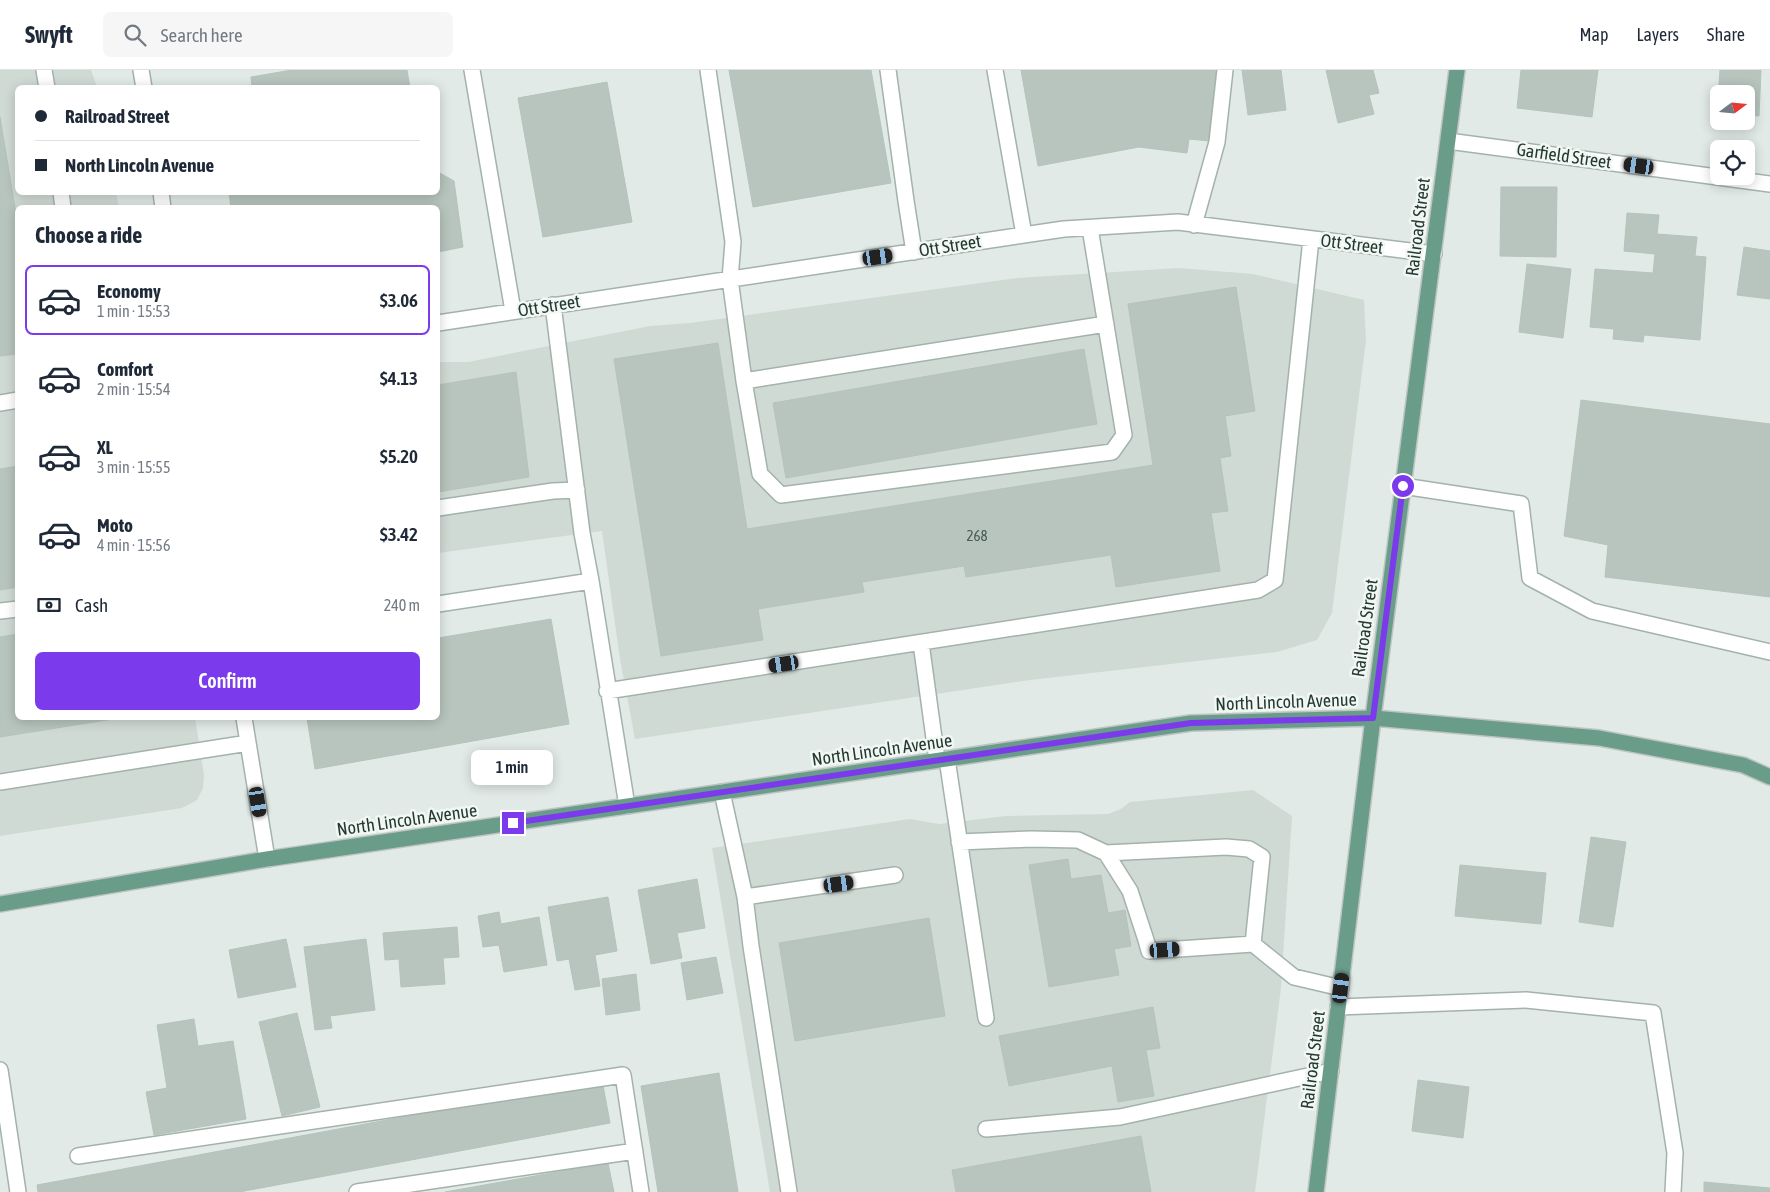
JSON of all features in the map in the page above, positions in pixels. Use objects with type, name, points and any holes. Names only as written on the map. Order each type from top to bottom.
[{"type":"main road","name":"Railroad Street","points":[[1316,1192],[1373,718],[1457,70]]},
{"type":"main road","name":"North Lincoln Avenue","points":[[0,904],[267,859],[1191,723],[1373,718],[1599,738],[1743,765],[1770,777]]},
{"type":"street","points":[[44,70],[46,85]]},
{"type":"street","points":[[141,70],[144,85]]},
{"type":"street","points":[[472,70],[513,311]]},
{"type":"street","points":[[708,70],[733,242],[730,279],[744,381],[760,474],[781,494],[1112,452],[1124,435],[1090,228]]},
{"type":"street","points":[[888,70],[914,252]]},
{"type":"street","points":[[995,70],[1024,235]]},
{"type":"street","points":[[1194,224],[1217,142],[1225,70]]},
{"type":"street","name":"Garfield Street","points":[[1448,141],[1770,184]]},
{"type":"street","name":"Ott Street","points":[[440,323],[1064,229],[1178,222],[1434,254]]},
{"type":"street","points":[[607,691],[1258,590],[1275,580],[1311,239]]},
{"type":"street","points":[[553,305],[582,533],[626,806]]},
{"type":"street","points":[[744,381],[1106,324]]},
{"type":"street","points":[[0,403],[15,400]]},
{"type":"street","points":[[1403,486],[1522,504],[1530,578],[1592,612],[1770,652]]},
{"type":"street","points":[[440,508],[553,491],[576,490]]},
{"type":"street","points":[[440,604],[591,581]]},
{"type":"street","points":[[0,611],[15,609]]},
{"type":"street","points":[[921,642],[959,842],[986,1018]]},
{"type":"street","points":[[244,720],[267,859]]},
{"type":"street","points":[[0,782],[248,743]]},
{"type":"street","points":[[722,792],[745,897],[750,946],[789,1192]]},
{"type":"street","points":[[959,842],[1031,839],[1078,840],[1106,853],[1226,847],[1249,849],[1262,857],[1253,944]]},
{"type":"street","points":[[1106,853],[1130,891],[1149,951],[1253,944],[1294,978],[1341,988]]},
{"type":"street","points":[[745,897],[895,875]]},
{"type":"street","points":[[1338,1007],[1526,1000],[1653,1013],[1676,1153],[1673,1192]]},
{"type":"street","points":[[0,1070],[18,1192]]},
{"type":"street","points":[[986,1129],[1120,1117],[1330,1070]]},
{"type":"street","points":[[78,1156],[623,1075],[641,1192]]},
{"type":"street","points":[[357,1192],[635,1150]]},
{"type":"shaded area","points":[[0,70],[91,70],[96,85],[15,85],[15,195],[116,195],[119,205],[15,205],[15,720],[195,720],[204,775],[203,788],[197,800],[182,808],[0,836]]},
{"type":"shaded area","points":[[1179,268],[1253,274],[1364,300],[1366,340],[1332,613],[1317,640],[1277,652],[1030,680],[635,739],[620,659],[602,531],[440,553],[440,362],[468,362],[650,326],[690,323],[1017,278]]},
{"type":"shaded area","points":[[1253,790],[1292,816],[1281,988],[1255,1192],[770,1192],[712,848],[910,819],[939,824],[1006,816],[1108,814],[1121,809],[1130,802]]},
{"type":"building","points":[[292,70],[407,70],[410,85],[252,85],[251,77]]},
{"type":"building","points":[[729,70],[871,70],[891,183],[753,207]]},
{"type":"building","points":[[1021,70],[1218,70],[1209,141],[1189,139],[1187,153],[1139,147],[1038,166]]},
{"type":"building","points":[[1242,70],[1281,70],[1286,110],[1248,115]]},
{"type":"building","points":[[1326,70],[1373,70],[1379,93],[1369,95],[1374,114],[1338,123]]},
{"type":"building","points":[[1521,70],[1598,70],[1592,117],[1517,108]]},
{"type":"building","points":[[1720,70],[1761,70],[1759,116],[1755,116],[1755,85],[1719,85]]},
{"type":"building","points":[[607,82],[632,222],[543,237],[518,98]]},
{"type":"building","points":[[0,117],[15,208],[15,354],[0,356]]},
{"type":"building","points":[[440,173],[454,181],[463,247],[440,252],[440,205],[231,205],[229,195],[440,195]]},
{"type":"building","points":[[1501,187],[1557,187],[1556,257],[1500,256]]},
{"type":"building","points":[[1627,213],[1659,215],[1657,234],[1697,237],[1695,256],[1706,257],[1700,340],[1644,335],[1643,342],[1613,339],[1614,329],[1590,327],[1595,269],[1653,273],[1655,254],[1624,251]]},
{"type":"building","points":[[1744,247],[1770,251],[1770,299],[1737,295]]},
{"type":"building","points":[[1527,264],[1571,269],[1563,338],[1519,332]]},
{"type":"building","points":[[1236,287],[1255,411],[1225,416],[1231,456],[1220,458],[1228,511],[1211,513],[1220,571],[1116,587],[1111,555],[966,577],[964,566],[862,582],[864,592],[758,609],[763,640],[661,656],[614,359],[718,343],[747,529],[1153,465],[1128,304]]},
{"type":"building","points":[[1084,349],[1097,424],[786,478],[773,403]]},
{"type":"building","points":[[516,372],[529,477],[440,492],[440,385]]},
{"type":"building","points":[[1581,400],[1770,424],[1770,597],[1605,577],[1608,545],[1564,536]]},
{"type":"building","points":[[15,466],[15,588],[0,590],[0,469]]},
{"type":"building","points":[[551,619],[569,724],[315,769],[307,720],[440,720],[440,638]]},
{"type":"building","points":[[15,634],[15,720],[106,720],[0,737],[0,637]]},
{"type":"building","points":[[1591,837],[1626,842],[1613,927],[1579,922]]},
{"type":"building","points":[[1068,859],[1071,879],[1101,875],[1108,913],[1125,910],[1131,946],[1114,949],[1119,975],[1049,987],[1029,865]]},
{"type":"building","points":[[1460,865],[1546,873],[1541,924],[1455,916]]},
{"type":"building","points":[[697,879],[705,928],[677,933],[682,958],[651,964],[638,890]]},
{"type":"building","points":[[608,897],[617,951],[595,955],[600,986],[575,990],[569,959],[557,961],[548,907]]},
{"type":"building","points":[[499,912],[501,924],[539,917],[547,965],[504,972],[499,945],[483,947],[478,916]]},
{"type":"building","points":[[929,918],[945,1016],[795,1041],[779,943]]},
{"type":"building","points":[[457,927],[459,957],[443,958],[445,984],[401,987],[399,959],[385,960],[383,933]]},
{"type":"building","points":[[286,939],[296,987],[238,998],[229,950]]},
{"type":"building","points":[[366,939],[375,1010],[330,1016],[332,1028],[315,1030],[304,947]]},
{"type":"building","points":[[716,957],[723,993],[687,1000],[681,963]]},
{"type":"building","points":[[636,974],[640,1010],[606,1015],[602,979]]},
{"type":"building","points":[[1153,1007],[1160,1048],[1146,1050],[1154,1096],[1118,1102],[1112,1066],[1009,1086],[999,1036]]},
{"type":"building","points":[[297,1013],[320,1107],[282,1116],[259,1022]]},
{"type":"building","points":[[194,1019],[198,1046],[233,1041],[246,1119],[154,1135],[146,1092],[167,1088],[157,1025]]},
{"type":"building","points":[[719,1073],[738,1192],[658,1192],[641,1086]]},
{"type":"building","points":[[602,1080],[610,1123],[239,1192],[38,1192],[37,1185]]},
{"type":"building","points":[[1418,1080],[1469,1087],[1463,1138],[1412,1131]]},
{"type":"building","points":[[1141,1136],[1151,1192],[956,1192],[952,1170]]},
{"type":"building","points":[[608,1163],[614,1192],[445,1192]]},
{"type":"building","points":[[1704,1182],[1770,1188],[1770,1192],[1704,1192]]},
{"type":"route","points":[[513,823],[1191,723],[1373,718],[1403,486]]}]
